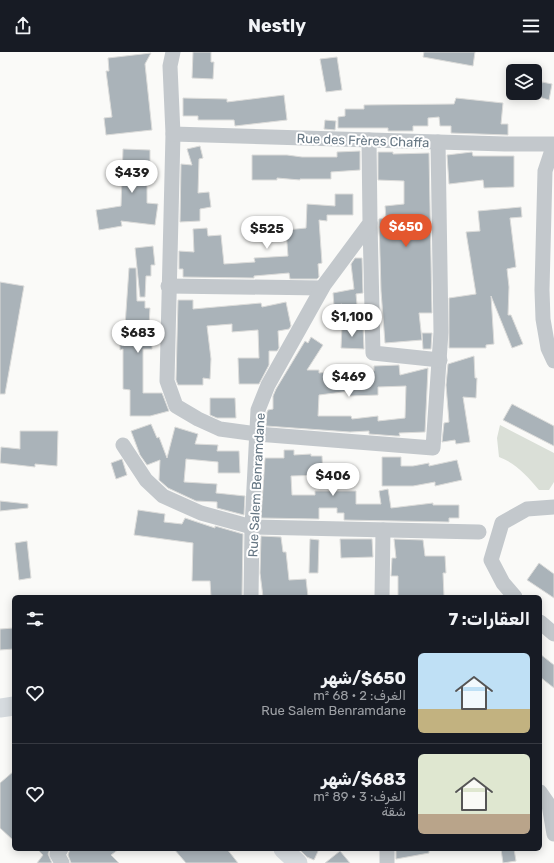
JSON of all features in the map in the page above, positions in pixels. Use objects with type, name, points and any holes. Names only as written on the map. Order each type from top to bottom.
[{"type":"main road","points":[[0,708],[12,706]]},
{"type":"main road","points":[[285,851],[298,863]]},
{"type":"street","points":[[173,52],[170,66],[173,134],[168,286],[167,382],[176,406],[198,419],[220,429],[256,434],[433,448],[442,332],[438,142]]},
{"type":"street","name":"Rue des Frères Chaffa","points":[[173,134],[554,144]]},
{"type":"street","points":[[370,140],[373,353],[440,360]]},
{"type":"street","points":[[554,144],[545,171],[542,290],[543,319],[548,348],[554,361]]},
{"type":"street","name":"Rue Salem Benramdane","points":[[251,595],[252,526],[258,410],[268,384],[322,288],[370,223]]},
{"type":"street","points":[[168,286],[322,288]]},
{"type":"street","points":[[123,444],[146,480],[163,496],[201,513],[252,526],[479,532]]},
{"type":"street","points":[[513,595],[502,583],[491,560],[502,523],[527,509],[554,507]]},
{"type":"street","points":[[382,595],[383,530]]},
{"type":"street","points":[[542,624],[554,634]]},
{"type":"street","points":[[542,795],[549,805],[554,834]]},
{"type":"street","points":[[387,851],[387,863]]},
{"type":"shaded area","points":[[500,425],[554,453],[554,482],[549,490],[539,490],[516,467],[499,457],[497,438]]},
{"type":"building","points":[[193,52],[211,52],[211,62],[214,62],[213,79],[192,78]]},
{"type":"building","points":[[424,52],[475,52],[473,66],[423,57]]},
{"type":"building","points":[[151,53],[145,64],[152,130],[106,135],[104,118],[112,117],[106,71],[109,71],[108,58]]},
{"type":"building","points":[[337,57],[342,90],[326,92],[320,59]]},
{"type":"building","points":[[542,82],[552,84],[549,100],[542,98]]},
{"type":"building","points":[[284,95],[287,120],[235,126],[234,120],[198,120],[198,116],[183,116],[183,98],[227,99],[227,102]]},
{"type":"building","points":[[456,98],[503,103],[501,124],[508,124],[508,135],[451,133],[451,126],[440,126],[439,117],[428,118],[428,126],[413,126],[413,131],[388,131],[388,128],[338,128],[338,117],[345,116],[345,109],[364,109],[364,105],[454,104]]},
{"type":"building","points":[[325,120],[336,121],[335,130],[324,129]]},
{"type":"building","points":[[200,146],[203,158],[199,159],[198,193],[209,192],[211,207],[200,209],[200,221],[180,222],[181,164],[192,165],[187,149]]},
{"type":"building","points":[[123,149],[150,150],[150,183],[147,183],[147,203],[158,204],[155,225],[121,221],[122,226],[99,230],[96,210],[121,206]]},
{"type":"building","points":[[360,151],[360,170],[331,172],[331,179],[300,180],[277,178],[277,180],[252,180],[252,155],[337,157],[337,152]]},
{"type":"building","points":[[378,152],[393,152],[393,154],[429,153],[432,313],[419,313],[422,340],[385,343],[381,291],[379,219],[386,218],[385,206],[404,204],[404,181],[378,180]]},
{"type":"building","points":[[472,152],[473,156],[514,156],[514,187],[484,188],[483,180],[449,184],[447,155]]},
{"type":"building","points":[[335,194],[353,194],[353,215],[327,215],[327,221],[319,220],[322,263],[318,264],[319,277],[317,279],[290,279],[289,273],[254,276],[254,278],[183,277],[183,269],[179,269],[179,251],[194,252],[193,229],[207,228],[208,236],[221,235],[224,264],[255,262],[254,258],[288,256],[286,230],[306,228],[307,204],[335,206]]},
{"type":"building","points":[[521,207],[522,217],[510,218],[516,267],[507,269],[509,287],[508,315],[511,315],[523,344],[512,348],[491,296],[494,344],[486,345],[486,348],[449,348],[449,298],[476,294],[466,232],[480,231],[478,211]]},
{"type":"building","points":[[153,246],[155,265],[151,265],[151,276],[146,276],[145,297],[140,297],[135,248]]},
{"type":"building","points":[[355,258],[362,258],[363,293],[356,294],[357,305],[342,304],[334,306],[333,293],[354,289],[351,264]]},
{"type":"building","points":[[129,268],[136,268],[137,301],[145,301],[145,308],[150,308],[149,326],[152,326],[152,349],[143,349],[143,393],[162,393],[169,411],[150,416],[130,416],[130,390],[123,389],[123,349],[120,350],[120,326],[125,326]]},
{"type":"building","points":[[0,282],[24,286],[5,394],[0,394]]},
{"type":"building","points":[[178,300],[193,300],[193,309],[261,303],[262,307],[286,302],[291,326],[289,329],[278,331],[279,348],[277,351],[269,351],[269,365],[259,384],[239,384],[238,358],[259,358],[258,330],[232,332],[232,324],[207,326],[211,359],[210,379],[203,378],[203,385],[178,385],[176,380]]},
{"type":"building","points":[[342,326],[363,327],[364,349],[341,348]]},
{"type":"building","points":[[422,333],[432,333],[431,349],[423,349]]},
{"type":"building","points":[[311,337],[323,345],[307,370],[319,370],[319,373],[347,369],[347,372],[374,371],[374,366],[399,365],[400,375],[428,368],[425,432],[399,433],[400,436],[396,436],[369,434],[369,431],[350,432],[266,426],[267,412],[268,410],[273,409],[273,396],[276,389],[305,341],[308,343]],"holes":[[[406,386],[405,418],[378,421],[378,416],[352,419],[351,416],[318,416],[319,395],[350,391],[350,396],[378,395],[378,387]]]},
{"type":"building","points":[[474,356],[475,378],[477,378],[476,398],[463,397],[470,442],[456,444],[455,440],[442,442],[444,423],[449,422],[446,385],[448,364]]},
{"type":"building","points":[[210,398],[235,398],[236,418],[217,418],[210,415]]},
{"type":"building","points":[[512,404],[554,426],[554,446],[503,420]]},
{"type":"building","points":[[151,424],[157,438],[159,437],[167,458],[175,427],[198,434],[195,444],[218,445],[217,451],[239,451],[240,473],[218,473],[218,462],[186,459],[184,482],[217,484],[216,493],[245,496],[244,515],[217,508],[217,502],[196,501],[168,488],[159,480],[160,460],[147,465],[140,455],[131,431]]},
{"type":"building","points":[[20,431],[58,431],[57,466],[35,464],[35,467],[0,463],[1,447],[20,449]]},
{"type":"building","points":[[284,450],[294,450],[294,455],[311,454],[311,456],[322,456],[323,475],[291,476],[292,495],[315,495],[315,491],[356,491],[356,504],[381,504],[379,491],[388,489],[391,508],[433,503],[433,505],[459,505],[459,518],[449,518],[449,522],[344,520],[344,513],[337,513],[337,508],[319,508],[319,519],[261,518],[265,458],[284,458]]},
{"type":"building","points":[[382,457],[401,457],[401,466],[413,466],[429,463],[429,466],[457,460],[462,480],[435,486],[435,482],[413,486],[382,486]]},
{"type":"building","points":[[122,459],[127,475],[116,479],[111,463]]},
{"type":"building","points":[[0,501],[28,504],[28,508],[0,511]]},
{"type":"building","points":[[138,510],[165,514],[164,522],[182,524],[185,518],[215,528],[215,526],[243,534],[242,595],[211,595],[210,581],[192,581],[193,543],[134,535]]},
{"type":"building","points":[[261,536],[281,537],[283,552],[286,552],[289,580],[306,579],[308,595],[263,595],[260,573]]},
{"type":"building","points":[[310,539],[319,540],[318,573],[309,573]]},
{"type":"building","points":[[340,539],[372,539],[373,557],[341,558]]},
{"type":"building","points":[[394,539],[423,540],[425,556],[445,556],[446,573],[443,573],[444,595],[398,595],[398,576],[391,576],[392,558],[396,558]]},
{"type":"building","points":[[27,541],[31,578],[19,580],[15,543]]},
{"type":"building","points":[[539,563],[554,574],[554,598],[527,580]]},
{"type":"building","points":[[12,628],[12,649],[0,650],[0,629]]},
{"type":"building","points":[[542,656],[554,665],[554,688],[542,679]]},
{"type":"building","points":[[12,773],[12,839],[0,828],[0,783]]},
{"type":"building","points":[[39,851],[49,851],[48,854],[52,863],[37,863],[43,855]]},
{"type":"building","points":[[69,851],[116,851],[111,855],[119,863],[71,863],[68,855]]},
{"type":"building","points":[[176,851],[229,851],[238,863],[186,863]]},
{"type":"building","points":[[301,851],[318,851],[314,860],[307,857]]},
{"type":"building","points":[[340,851],[350,863],[325,863]]},
{"type":"building","points":[[396,851],[429,851],[429,853],[396,859]]},
{"type":"building","points":[[501,851],[514,851],[516,861],[503,863]]}]
